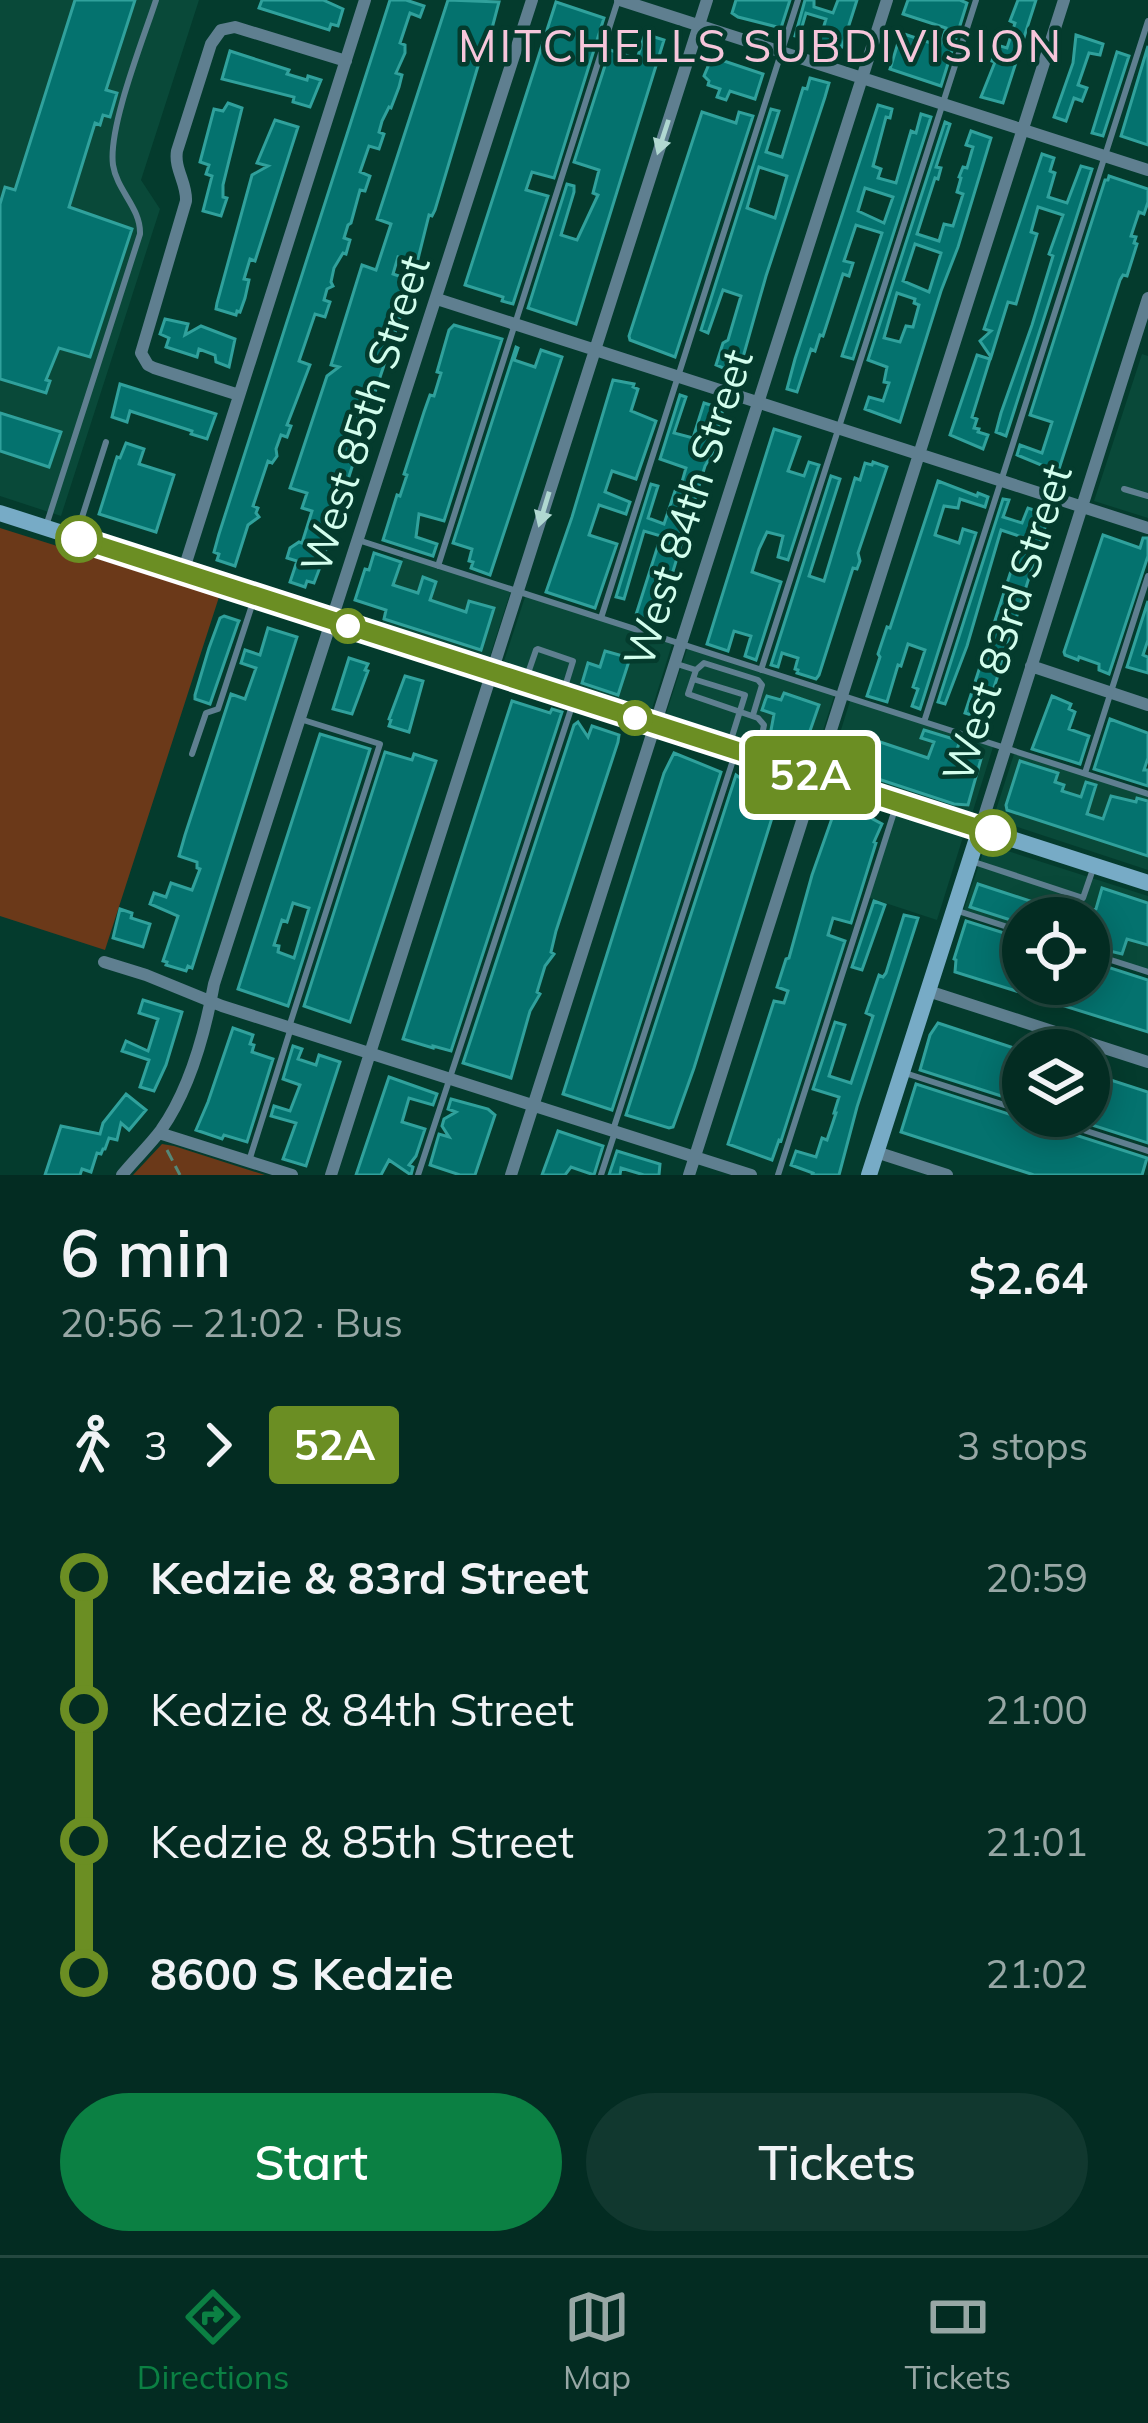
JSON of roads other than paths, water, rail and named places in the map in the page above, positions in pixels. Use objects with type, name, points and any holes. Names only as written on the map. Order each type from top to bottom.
[{"type":"main road","points":[[0,513],[1148,883]]},
{"type":"main road","name":"West 83rd Street","points":[[868,1175],[980,829]]},
{"type":"street","points":[[183,572],[365,0]]},
{"type":"street","name":"West 85th Street","points":[[122,1175],[162,1138],[187,1082],[214,984],[532,0]]},
{"type":"street","points":[[619,0],[1148,170]]},
{"type":"street","points":[[331,1175],[707,0]]},
{"type":"street","name":"West 84th Street","points":[[511,1175],[887,0]]},
{"type":"street","points":[[689,1175],[1064,0]]},
{"type":"street","points":[[239,395],[154,368],[141,353],[186,201],[177,151],[211,44],[221,29],[235,27],[346,61]]},
{"type":"street","name":"West 83rd Street","points":[[980,829],[1148,298]]},
{"type":"street","points":[[437,299],[1148,528]]},
{"type":"street","points":[[1133,345],[1148,350]]},
{"type":"street","points":[[1030,666],[1148,705]]},
{"type":"street","points":[[104,962],[290,1028],[751,1175]]},
{"type":"street","points":[[928,991],[1148,1062]]},
{"type":"street","points":[[162,1138],[292,1175]]},
{"type":"street","points":[[876,1152],[946,1175]]},
{"type":"lane","points":[[46,528],[140,234],[138,215],[117,181],[112,143],[156,0]]},
{"type":"lane","points":[[438,566],[619,0]]},
{"type":"lane","points":[[601,618],[798,0]]},
{"type":"lane","points":[[761,670],[976,0]]},
{"type":"lane","points":[[924,722],[1148,21]]},
{"type":"lane","points":[[75,537],[106,442]]},
{"type":"lane","points":[[1124,489],[1148,496]]},
{"type":"lane","points":[[358,540],[1148,794]]},
{"type":"lane","points":[[1085,773],[1148,576]]},
{"type":"lane","points":[[192,754],[206,713],[218,709],[256,596]]},
{"type":"lane","points":[[1137,612],[1148,616]]},
{"type":"lane","points":[[418,1175],[569,697],[572,659],[537,649],[525,682]]},
{"type":"lane","points":[[601,1175],[745,695],[673,663]]},
{"type":"lane","points":[[753,716],[762,685],[758,680],[704,663],[688,694],[764,724],[758,758]]},
{"type":"lane","points":[[249,1161],[380,744],[300,719]]},
{"type":"lane","points":[[778,1175],[897,803]]},
{"type":"lane","points":[[969,860],[1083,898],[1094,866]]},
{"type":"lane","points":[[954,910],[1002,925]]},
{"type":"lane","points":[[1110,960],[1148,972]]},
{"type":"lane","points":[[902,1072],[1002,1104]]},
{"type":"lane","points":[[1105,1137],[1148,1151]]},
{"type":"district","name":"MITCHELLS SUBDIVISION","points":[[761,46]]}]
